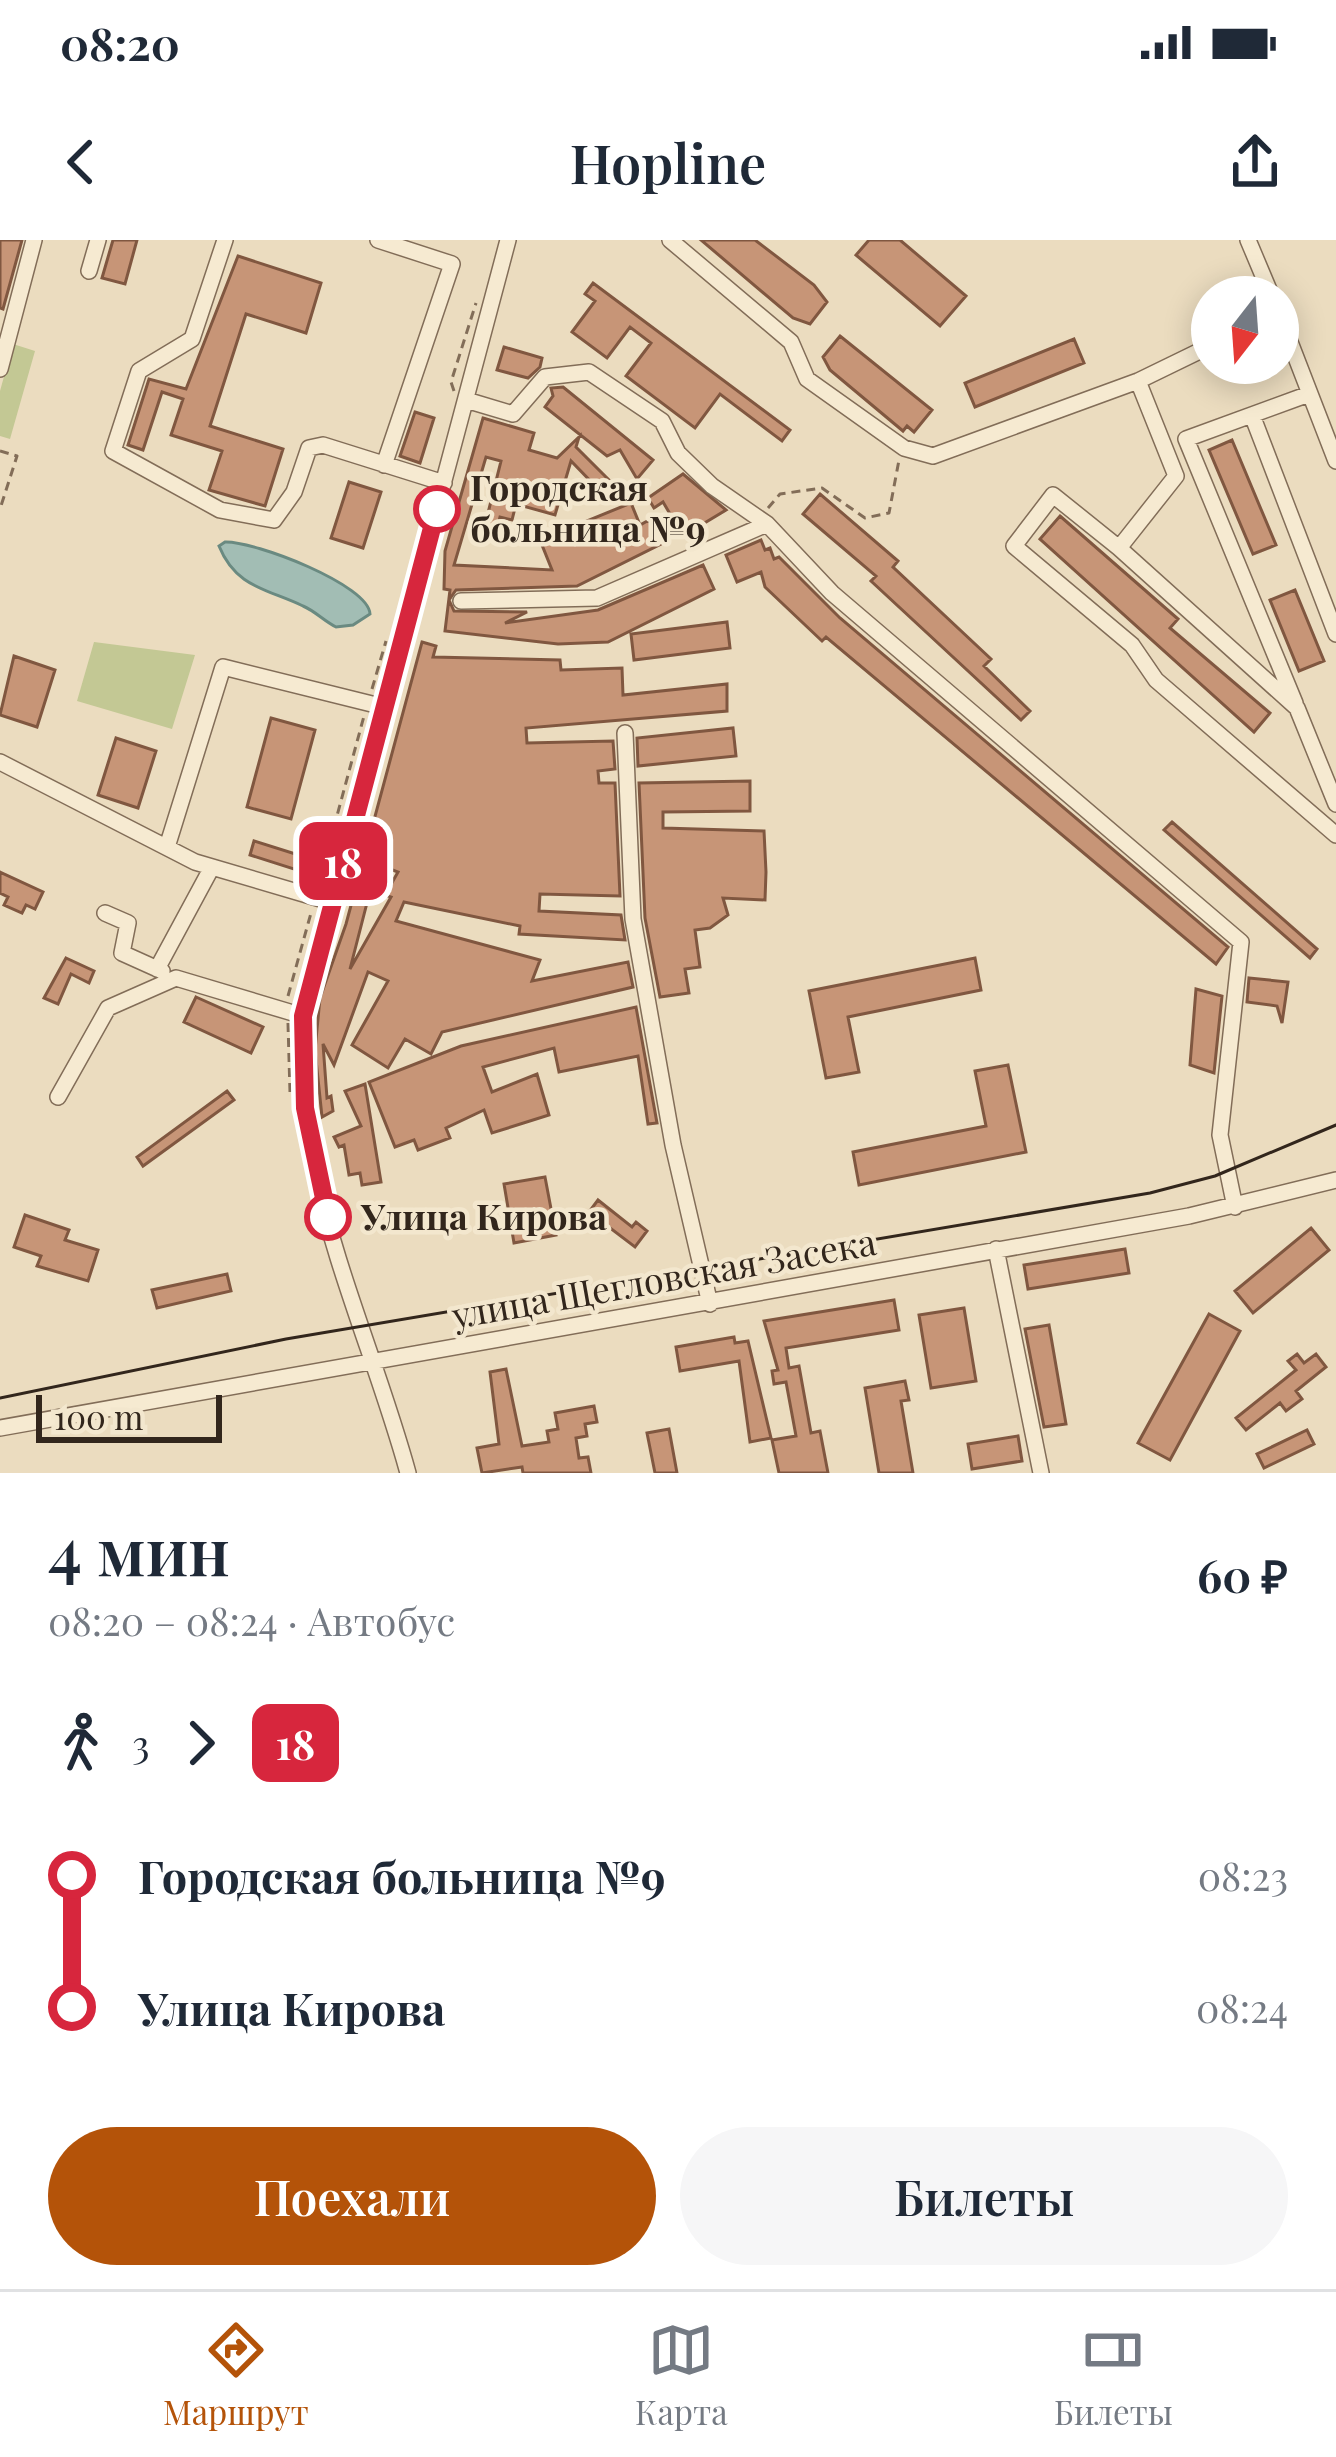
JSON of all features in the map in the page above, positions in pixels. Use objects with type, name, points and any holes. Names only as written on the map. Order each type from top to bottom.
[{"type":"street","points":[[0,369],[34,240]]},
{"type":"street","points":[[89,272],[98,240]]},
{"type":"street","points":[[225,240],[191,339],[139,371],[113,451],[220,510],[274,520],[294,492],[310,448],[323,445],[444,483]]},
{"type":"street","points":[[378,240],[452,264],[384,465]]},
{"type":"street","points":[[408,1473],[309,1139],[303,1016],[508,240]]},
{"type":"street","points":[[670,240],[791,342],[807,379],[904,448],[933,456],[1138,381],[1191,355]]},
{"type":"street","points":[[1248,240],[1263,276]]},
{"type":"street","points":[[1299,368],[1336,461]]},
{"type":"street","points":[[466,400],[513,414],[544,377],[589,372],[662,421],[678,453],[763,521],[832,593],[1241,942],[1220,1135],[1235,1207]]},
{"type":"street","points":[[1118,548],[1176,476],[1138,381]]},
{"type":"street","points":[[1309,394],[1186,439],[1336,804]]},
{"type":"street","points":[[1252,415],[1336,634]]},
{"type":"street","points":[[1297,707],[1053,494],[1014,546],[1132,645],[1156,680],[1336,835]]},
{"type":"street","points":[[461,601],[597,598],[763,521]]},
{"type":"street","points":[[166,847],[223,668],[384,707]]},
{"type":"street","points":[[625,733],[633,919],[673,1145],[710,1304]]},
{"type":"street","points":[[0,762],[212,867],[331,902]]},
{"type":"street","points":[[157,969],[212,867]]},
{"type":"street","points":[[105,913],[128,922],[122,953],[176,978],[303,1016]]},
{"type":"street","points":[[58,1097],[107,1008],[176,978]]},
{"type":"street","name":"улица Щегловская Засека","points":[[0,1428],[1235,1207],[1336,1180]]},
{"type":"street","points":[[996,1249],[1041,1473]]},
{"type":"path","points":[[763,521],[780,494],[822,488],[865,518],[889,513],[904,448]]},
{"type":"path","points":[[0,451],[17,456],[0,509]]},
{"type":"green space","points":[[13,344],[35,351],[10,439],[0,436],[0,391]]},
{"type":"green space","points":[[94,642],[195,655],[172,729],[77,701]]},
{"type":"water","points":[[225,542],[284,557],[332,578],[365,603],[370,614],[353,625],[336,627],[244,579],[226,560],[219,546]]},
{"type":"building","points":[[0,240],[22,240],[3,309],[0,308]]},
{"type":"building","points":[[113,240],[137,240],[125,284],[102,278]]},
{"type":"building","points":[[701,240],[755,240],[814,285],[827,302],[810,324],[793,318]]},
{"type":"building","points":[[869,240],[900,240],[966,296],[940,326],[856,255]]},
{"type":"building","points":[[238,256],[321,283],[306,333],[246,314],[210,426],[283,449],[265,506],[209,490],[222,451],[171,435],[183,399],[162,392],[143,450],[128,445],[149,379],[186,389]]},
{"type":"building","points":[[593,283],[790,430],[782,441],[720,394],[695,428],[626,376],[651,343],[630,327],[607,358],[572,332],[595,301],[585,294]]},
{"type":"building","points":[[840,336],[932,410],[914,432],[907,426],[903,431],[830,370],[823,357]]},
{"type":"building","points":[[1074,339],[1084,363],[975,407],[965,383]]},
{"type":"building","points":[[504,347],[542,358],[540,367],[528,378],[497,370]]},
{"type":"building","points":[[563,387],[653,460],[637,479],[620,450],[607,456],[545,407],[553,396],[551,388]]},
{"type":"building","points":[[415,412],[434,418],[420,463],[400,456]]},
{"type":"building","points":[[483,418],[534,433],[529,450],[557,458],[579,437],[576,447],[614,485],[604,495],[571,461],[555,515],[516,504],[512,520],[500,517],[494,540],[482,537],[501,461],[486,457],[454,565],[552,570],[540,540],[631,503],[640,525],[649,520],[661,544],[577,586],[456,590],[449,600],[454,611],[527,612],[505,623],[598,610],[703,565],[714,589],[608,642],[558,644],[445,631],[450,590],[444,589],[445,551]]},
{"type":"building","points":[[1232,440],[1276,545],[1253,554],[1209,450]]},
{"type":"building","points":[[683,474],[726,510],[683,536],[663,502],[654,508],[648,498]]},
{"type":"building","points":[[349,482],[381,492],[363,548],[331,538]]},
{"type":"building","points":[[820,494],[898,561],[893,567],[991,659],[984,666],[1030,711],[1021,720],[871,581],[876,576],[803,514]]},
{"type":"building","points":[[1060,516],[1178,619],[1170,628],[1270,713],[1254,732],[1040,539]]},
{"type":"building","points":[[761,540],[774,559],[779,557],[840,618],[1228,947],[1216,964],[826,637],[822,641],[765,587],[761,572],[737,582],[726,555]]},
{"type":"building","points":[[1295,590],[1324,661],[1299,671],[1270,600]]},
{"type":"building","points":[[727,622],[730,648],[634,660],[631,634]]},
{"type":"building","points":[[422,642],[436,646],[433,657],[560,660],[561,670],[622,668],[623,695],[727,684],[727,711],[526,728],[527,743],[613,741],[615,769],[598,771],[599,783],[615,783],[620,896],[540,894],[539,911],[621,915],[625,940],[519,934],[520,926],[404,902],[396,921],[540,960],[532,981],[628,962],[633,987],[442,1032],[431,1054],[405,1039],[388,1068],[352,1045],[388,981],[368,972],[334,1065],[323,1044],[327,1098],[331,1096],[333,1111],[322,1117],[315,1050],[320,998],[346,924]],"holes":[[[377,864],[398,872],[385,895],[391,897],[350,969]]]},
{"type":"building","points":[[14,656],[55,670],[37,727],[0,715]]},
{"type":"building","points":[[271,718],[315,730],[291,819],[247,807]]},
{"type":"building","points":[[733,728],[736,756],[638,766],[637,738]]},
{"type":"building","points":[[116,738],[156,751],[138,808],[98,795]]},
{"type":"building","points":[[750,781],[750,811],[663,812],[663,828],[764,831],[766,872],[765,900],[723,898],[728,915],[710,928],[695,930],[700,967],[685,969],[689,993],[660,997],[645,918],[639,783]]},
{"type":"building","points":[[1172,822],[1317,949],[1310,958],[1164,830]]},
{"type":"building","points":[[254,841],[305,857],[300,871],[250,855]]},
{"type":"building","points":[[0,872],[43,892],[35,909],[26,905],[22,913],[4,905],[8,897],[0,893]]},
{"type":"building","points":[[66,958],[94,971],[89,983],[71,974],[58,1004],[44,998]]},
{"type":"building","points":[[975,958],[981,990],[848,1017],[859,1072],[826,1078],[809,991]]},
{"type":"building","points":[[1249,978],[1288,982],[1282,1023],[1277,1006],[1247,1002]]},
{"type":"building","points":[[1196,989],[1222,996],[1214,1073],[1190,1065]]},
{"type":"building","points":[[196,997],[263,1027],[251,1053],[184,1022]]},
{"type":"building","points":[[636,1007],[657,1123],[648,1124],[638,1056],[559,1072],[554,1048],[483,1067],[492,1092],[537,1074],[549,1115],[492,1133],[484,1110],[446,1128],[450,1138],[418,1150],[414,1140],[395,1147],[369,1082],[461,1046]]},
{"type":"building","points":[[1008,1065],[1026,1152],[859,1185],[853,1152],[986,1126],[975,1071]]},
{"type":"building","points":[[365,1084],[381,1182],[362,1185],[360,1173],[349,1175],[344,1145],[339,1147],[334,1137],[361,1126],[345,1091]]},
{"type":"building","points":[[227,1091],[234,1100],[143,1166],[137,1157]]},
{"type":"building","points":[[545,1177],[556,1235],[514,1243],[504,1184]]},
{"type":"building","points":[[598,1200],[632,1227],[636,1222],[647,1231],[635,1247],[589,1212]]},
{"type":"building","points":[[25,1215],[69,1230],[65,1240],[98,1250],[88,1281],[37,1266],[41,1256],[14,1247]]},
{"type":"building","points":[[1311,1228],[1329,1250],[1253,1313],[1235,1291]]},
{"type":"building","points":[[1125,1249],[1129,1273],[1028,1289],[1024,1265]]},
{"type":"building","points":[[227,1274],[231,1291],[157,1308],[152,1290]]},
{"type":"building","points":[[894,1300],[899,1330],[786,1348],[789,1368],[799,1366],[811,1433],[820,1431],[828,1473],[779,1473],[772,1440],[796,1436],[786,1382],[774,1384],[772,1371],[778,1370],[764,1321]]},
{"type":"building","points":[[964,1308],[976,1381],[931,1388],[919,1315]]},
{"type":"building","points":[[1209,1314],[1240,1331],[1170,1460],[1138,1443]]},
{"type":"building","points":[[1049,1325],[1066,1424],[1044,1427],[1025,1329]]},
{"type":"building","points":[[734,1337],[735,1343],[748,1341],[771,1438],[750,1442],[739,1361],[680,1371],[676,1347]]},
{"type":"building","points":[[1297,1354],[1304,1363],[1316,1354],[1326,1367],[1296,1391],[1302,1399],[1286,1411],[1280,1403],[1246,1430],[1236,1418],[1296,1370],[1288,1361]]},
{"type":"building","points":[[506,1369],[522,1446],[549,1442],[547,1431],[558,1429],[555,1413],[594,1406],[597,1422],[585,1424],[587,1436],[576,1438],[579,1458],[588,1457],[591,1473],[523,1473],[522,1467],[482,1473],[477,1448],[499,1444],[490,1372]]},
{"type":"building","points":[[905,1381],[909,1400],[901,1401],[913,1473],[879,1473],[865,1388]]},
{"type":"building","points":[[669,1429],[677,1473],[655,1473],[647,1433]]},
{"type":"building","points":[[1307,1430],[1314,1444],[1264,1468],[1257,1454]]},
{"type":"building","points":[[1018,1436],[1022,1461],[972,1469],[968,1444]]},
{"type":"tram line","points":[[0,1398],[286,1339],[1150,1193],[1215,1176],[1336,1125]]},
{"type":"bus line","name":"18","points":[[328,1217],[305,1108],[303,1016],[437,509]]},
{"type":"place","name":"Городская больница №9","points":[[437,509]]},
{"type":"place","name":"Улица Кирова","points":[[328,1217]]}]
